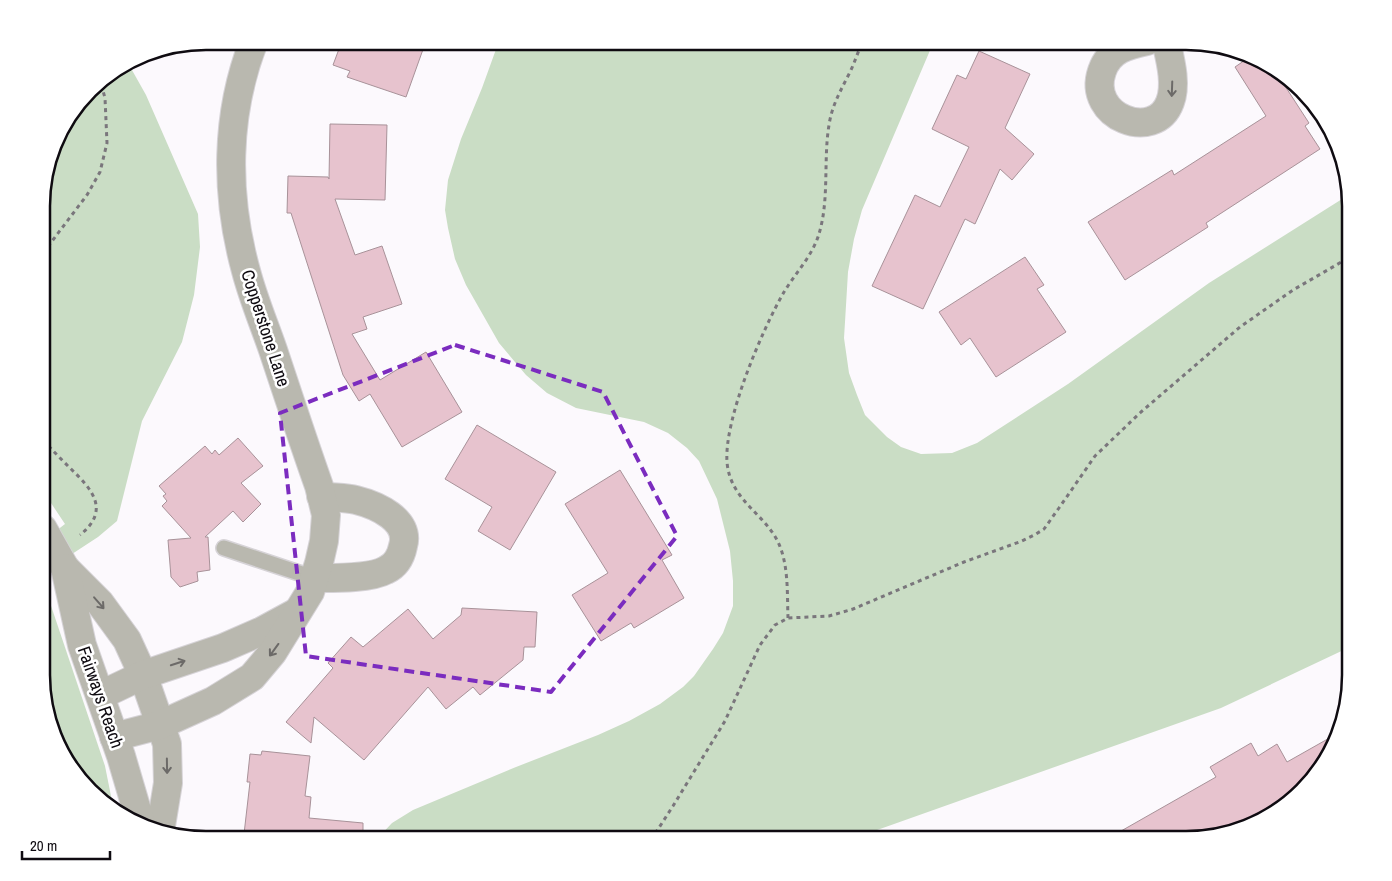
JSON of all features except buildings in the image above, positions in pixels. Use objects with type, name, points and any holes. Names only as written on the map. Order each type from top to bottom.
[{"type":"street","name":"Copperstone Lane","points":[[114,737],[160,725],[213,701],[252,677],[273,652],[310,592],[324,541],[326,515],[321,496],[246,271],[234,211],[230,160],[234,114],[244,66],[250,50]]},
{"type":"street","points":[[1118,50],[1104,65],[1100,78],[1100,92],[1104,104],[1114,115],[1127,122],[1151,121],[1162,114],[1170,104],[1173,92],[1167,50]]},
{"type":"street","points":[[314,578],[363,576],[386,571],[400,559],[404,542],[402,528],[391,516],[355,500],[321,496]]},
{"type":"street","points":[[54,549],[100,603],[127,640],[143,675],[167,744],[168,783],[161,825]]},
{"type":"street","name":"Fairways Reach","points":[[54,549],[82,645],[101,695],[138,816]]},
{"type":"street","points":[[101,695],[143,675],[222,648],[262,631],[300,610]]},
{"type":"lane","points":[[224,548],[314,578]]},
{"type":"path","points":[[788,618],[783,555],[776,538],[744,501],[731,481],[727,461],[728,446],[736,407],[760,343],[780,299],[817,238],[822,219],[829,122],[836,99],[859,50]]},
{"type":"path","points":[[50,244],[88,195],[100,172],[107,142],[105,98],[103,89]]},
{"type":"path","points":[[657,831],[725,720],[760,645],[775,625],[788,618],[829,616],[853,609],[964,562],[1022,541],[1044,529],[1095,456],[1141,412],[1240,326],[1293,290],[1342,262]]},
{"type":"path","points":[[50,447],[89,487],[97,503],[95,516],[89,528],[72,542],[54,549]]},
{"type":"highlighted area","points":[[455,345],[603,392],[677,536],[551,692],[306,656],[280,413]]},
{"type":"green space","points":[[496,50],[930,50],[862,210],[848,272],[844,338],[849,373],[865,415],[887,437],[901,447],[921,454],[952,453],[977,443],[1068,384],[1209,283],[1342,199],[1342,651],[1221,708],[874,831],[384,831],[392,823],[413,810],[598,735],[660,704],[694,676],[723,633],[733,606],[730,551],[717,499],[699,461],[687,448],[668,433],[644,422],[576,408],[547,393],[526,375],[499,343],[466,285],[455,259],[445,210],[448,180],[461,139]]},
{"type":"green space","points":[[131,69],[146,95],[198,214],[200,247],[194,295],[182,342],[142,421],[117,521],[98,537],[50,568],[50,536],[65,524],[50,502],[51,186],[58,156],[76,119],[103,89]]},
{"type":"green space","points":[[50,603],[105,766],[112,800],[82,770],[66,744],[58,725],[51,695]]}]
